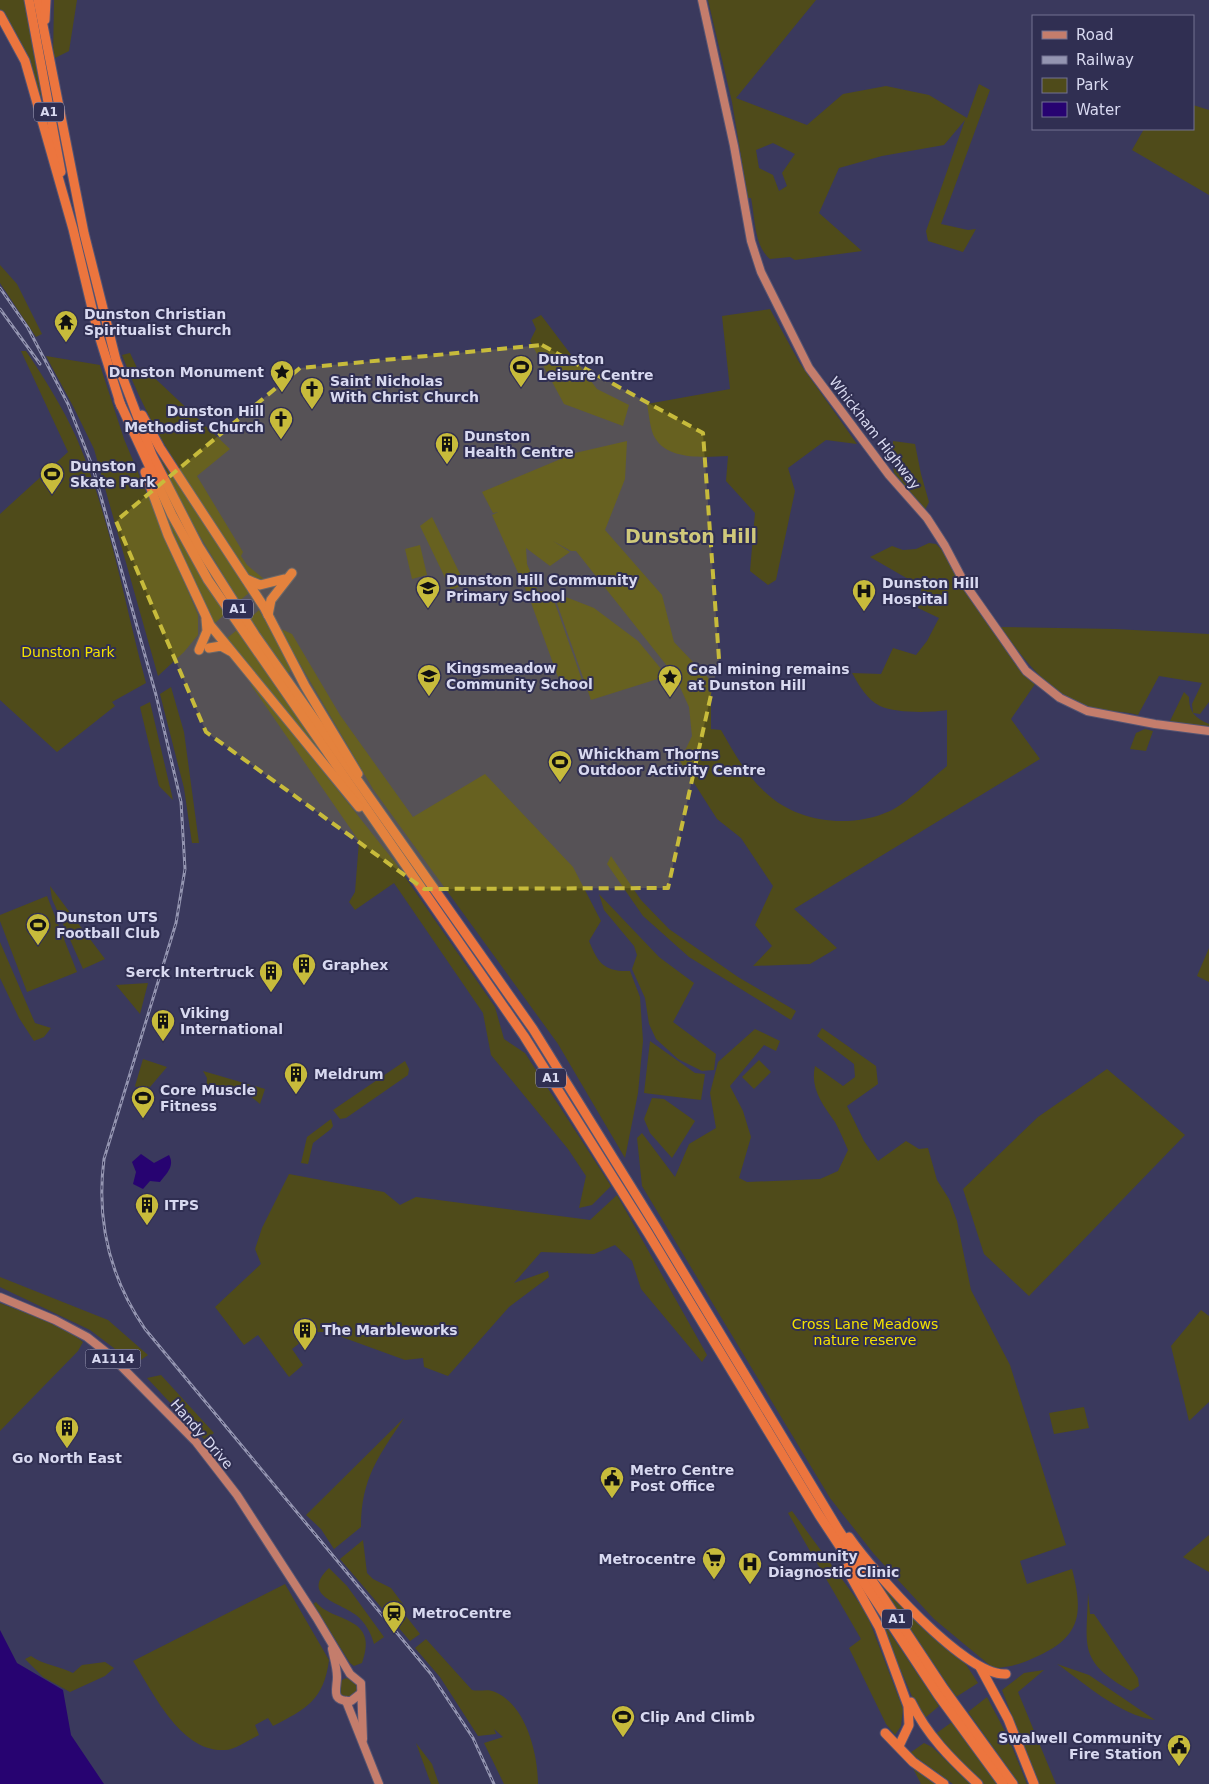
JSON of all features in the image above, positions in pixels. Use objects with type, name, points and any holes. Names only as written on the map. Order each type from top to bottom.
[{"type":"highway","name":"A1","points":[[29,0],[72,224],[97,329],[119,401],[172,515],[208,580],[550,1076],[794,1475],[938,1695],[1003,1784]]},
{"type":"highway","name":"A1","points":[[38,0],[84,233],[116,360],[152,455],[198,547],[255,635],[398,835],[533,1030],[651,1219],[788,1448],[874,1586],[1013,1784]]},
{"type":"highway","name":"A1","points":[[45,42],[46,0]]},
{"type":"highway","points":[[0,15],[24,61],[72,224]]},
{"type":"highway","points":[[116,360],[160,448],[268,616],[305,686],[398,835]]},
{"type":"highway","points":[[119,401],[168,535],[205,615],[337,782],[389,840]]},
{"type":"highway","points":[[239,572],[248,581],[257,585],[284,579]]},
{"type":"highway","points":[[268,616],[271,600],[292,573]]},
{"type":"highway","points":[[198,650],[207,631],[205,615]]},
{"type":"highway","points":[[209,648],[221,646],[233,652]]},
{"type":"highway","points":[[788,1448],[809,1474],[850,1539],[882,1580],[958,1652],[997,1674],[1006,1674]]},
{"type":"highway","points":[[794,1475],[876,1620],[898,1675],[910,1712],[907,1730],[899,1746]]},
{"type":"highway","points":[[978,1665],[986,1675],[988,1684],[1008,1719],[1034,1784]]},
{"type":"highway","points":[[898,1675],[916,1712],[929,1733],[946,1754],[978,1784]]},
{"type":"highway","points":[[885,1733],[908,1758],[944,1784]]},
{"type":"main road","name":"Whickham Highway","points":[[702,0],[755,255],[761,272],[796,345],[818,382],[883,468],[927,518],[945,546],[964,584],[1001,638],[1032,675],[1060,698],[1088,711],[1155,724],[1209,731]]},
{"type":"main road","name":"Handy Drive","points":[[0,1298],[55,1320],[87,1337],[111,1356],[196,1442],[237,1495],[316,1617],[331,1645]]},
{"type":"main road","name":"A1114","points":[[331,1645],[350,1674]]},
{"type":"main road","name":"A1114","points":[[331,1645],[337,1679]]},
{"type":"main road","points":[[363,1739],[361,1683],[350,1674],[337,1679],[335,1692],[337,1696],[346,1701],[380,1784]]},
{"type":"main road","points":[[346,1701],[356,1699],[360,1694]]},
{"type":"highlighted area","points":[[542,345],[703,433],[719,659],[668,888],[424,889],[206,732],[116,521],[300,368]]},
{"type":"green space","points":[[0,0],[24,0],[42,97],[39,98],[29,60],[0,9]]},
{"type":"green space","points":[[54,0],[77,0],[69,51],[53,59]]},
{"type":"green space","points":[[708,0],[816,0],[736,98],[807,125],[843,94],[886,86],[929,95],[967,118],[979,84],[990,90],[941,224],[968,230],[976,229],[963,252],[928,241],[926,231],[965,120],[944,145],[882,156],[839,168],[819,213],[862,251],[795,260],[790,257],[770,259],[761,247],[758,239],[751,198],[748,198],[732,102]],"holes":[[[773,143],[795,154],[782,173],[787,186],[779,191],[773,175],[759,168],[756,150]]]},
{"type":"green space","points":[[1194,105],[1209,110],[1209,195],[1132,150],[1143,130],[1194,130]]},
{"type":"green space","points":[[0,265],[17,284],[42,334],[36,337],[0,283]]},
{"type":"green space","points":[[770,309],[799,362],[857,444],[826,440],[788,468],[795,491],[776,580],[768,585],[750,571],[755,513],[726,481],[728,456],[699,457],[669,451],[653,435],[647,404],[730,389],[722,316]]},
{"type":"green space","points":[[541,315],[597,389],[629,405],[623,426],[564,404],[530,341],[536,329],[532,320]]},
{"type":"green space","name":"Dunston Park","points":[[21,351],[26,351],[60,405],[89,469],[108,529],[146,683],[112,702],[115,706],[57,752],[0,700],[0,514],[68,452]]},
{"type":"green space","points":[[130,353],[138,370],[143,367],[230,449],[197,476],[243,552],[241,556],[247,565],[264,579],[249,578],[163,442],[134,385],[122,355]]},
{"type":"green space","points":[[46,356],[100,365],[124,439],[198,615],[198,635],[184,652],[158,676],[94,449]]},
{"type":"green space","points":[[627,441],[625,479],[605,530],[662,595],[674,642],[711,681],[711,729],[721,730],[752,778],[765,792],[792,811],[824,820],[858,820],[874,817],[904,803],[947,766],[947,710],[913,712],[880,706],[867,696],[852,673],[881,674],[893,648],[916,655],[927,641],[939,618],[918,608],[922,587],[870,557],[892,546],[903,550],[916,549],[929,543],[936,544],[943,551],[961,584],[1035,684],[1011,719],[1040,759],[794,909],[837,948],[810,964],[753,966],[772,946],[755,925],[773,886],[741,838],[717,819],[680,761],[692,736],[689,707],[675,676],[576,551],[571,551],[553,541],[570,552],[550,566],[526,548],[527,564],[538,591],[551,592],[582,680],[562,688],[529,597],[492,515],[498,512],[493,513],[482,492],[575,453]]},
{"type":"green space","points":[[893,441],[915,444],[929,502],[925,510],[894,473],[892,459]]},
{"type":"green space","points":[[162,457],[249,593],[239,601],[195,528],[159,460]]},
{"type":"green space","points":[[160,498],[188,554],[226,613],[214,624],[158,500]]},
{"type":"green space","points":[[432,517],[465,584],[451,590],[420,526]]},
{"type":"green space","points":[[420,545],[427,575],[412,579],[405,549]]},
{"type":"green space","points":[[553,592],[594,608],[638,641],[667,676],[591,700]]},
{"type":"green space","points":[[259,610],[292,668],[288,674],[250,618]]},
{"type":"green space","points":[[1000,627],[1115,629],[1209,634],[1209,702],[1200,714],[1193,713],[1192,704],[1202,683],[1159,676],[1138,715],[1088,707],[1061,694],[1038,674]]},
{"type":"green space","points":[[279,628],[292,634],[340,715],[413,817],[485,774],[573,867],[601,921],[589,941],[596,955],[603,965],[608,968],[630,971],[640,997],[643,1041],[638,1093],[625,1158],[558,1044],[373,789]]},
{"type":"green space","points":[[237,630],[335,771],[333,773],[226,639]]},
{"type":"green space","points":[[252,682],[394,861],[495,1007],[504,1039],[525,1053],[611,1186],[592,1205],[579,1208],[586,1176],[568,1149],[491,1055],[483,1013],[394,883],[355,910],[349,902],[355,892],[359,841],[251,685]]},
{"type":"green space","points":[[171,687],[184,732],[199,843],[192,843],[184,788],[160,694]]},
{"type":"green space","points":[[1184,692],[1189,697],[1190,707],[1194,714],[1209,724],[1209,726],[1169,723]]},
{"type":"green space","points":[[150,702],[173,800],[159,786],[140,707]]},
{"type":"green space","points":[[1145,729],[1153,731],[1146,751],[1130,749],[1136,733]]},
{"type":"green space","points":[[611,856],[641,900],[669,929],[738,977],[796,1011],[791,1020],[689,957],[643,916],[607,864]]},
{"type":"green space","points":[[50,886],[105,959],[83,969],[52,899]]},
{"type":"green space","points":[[599,894],[659,957],[694,983],[673,1022],[716,1054],[714,1070],[702,1071],[678,1059],[656,1039],[649,1024],[645,998],[632,969],[637,955],[634,946],[604,910]]},
{"type":"green space","name":"Dunston UTS Football Club","points":[[47,896],[77,972],[27,992],[0,921],[0,915]]},
{"type":"green space","points":[[0,942],[35,1023],[51,1028],[44,1037],[34,1041],[19,1018],[0,978]]},
{"type":"green space","points":[[1209,948],[1209,982],[1197,976]]},
{"type":"green space","points":[[148,983],[140,1014],[116,985]]},
{"type":"green space","name":"Cross Lane Meadows nature reserve","points":[[822,1028],[876,1066],[878,1084],[847,1106],[864,1141],[878,1161],[906,1141],[919,1149],[928,1148],[937,1180],[949,1199],[957,1221],[971,1290],[1010,1365],[1066,1545],[1020,1561],[1027,1584],[1072,1569],[1078,1598],[1076,1621],[1071,1631],[1053,1648],[1016,1665],[993,1668],[934,1619],[874,1554],[830,1498],[642,1186],[637,1138],[642,1133],[675,1177],[689,1144],[716,1128],[710,1093],[718,1062],[755,1029],[780,1041],[776,1051],[764,1045],[730,1086],[743,1111],[751,1137],[739,1178],[747,1182],[820,1179],[838,1171],[848,1150],[835,1122],[818,1096],[814,1082],[815,1066],[843,1086],[855,1077],[854,1064],[817,1036]]},
{"type":"green space","points":[[650,1041],[695,1073],[705,1074],[701,1100],[644,1093]]},
{"type":"green space","points":[[143,1059],[167,1067],[145,1093],[135,1086]]},
{"type":"green space","points":[[759,1060],[771,1072],[754,1089],[742,1077]]},
{"type":"green space","points":[[405,1061],[409,1069],[408,1075],[346,1118],[340,1119],[333,1110]]},
{"type":"green space","points":[[1107,1069],[1185,1135],[1029,1296],[984,1254],[963,1189],[1038,1117]]},
{"type":"green space","points":[[203,1071],[265,1089],[260,1104],[248,1094],[206,1091],[207,1078]]},
{"type":"green space","points":[[652,1098],[664,1099],[695,1121],[672,1158],[650,1133],[644,1119]]},
{"type":"green space","points":[[331,1119],[333,1126],[331,1129],[313,1143],[308,1164],[301,1163],[307,1137]]},
{"type":"green space","points":[[289,1174],[384,1192],[400,1205],[416,1197],[590,1220],[617,1195],[707,1355],[702,1362],[641,1289],[632,1261],[615,1245],[594,1254],[541,1252],[514,1283],[548,1271],[549,1277],[509,1307],[448,1376],[424,1367],[423,1358],[405,1360],[328,1332],[314,1332],[292,1349],[303,1365],[289,1377],[258,1335],[244,1345],[215,1307],[261,1264],[255,1249],[262,1228]]},
{"type":"green space","points":[[0,1277],[108,1320],[148,1355],[135,1364],[90,1330],[0,1287]]},
{"type":"green space","points":[[0,1303],[54,1324],[83,1342],[78,1351],[0,1431]]},
{"type":"green space","points":[[1201,1310],[1209,1316],[1209,1402],[1189,1421],[1171,1346]]},
{"type":"green space","points":[[161,1375],[214,1433],[205,1440],[147,1378]]},
{"type":"green space","points":[[1084,1407],[1089,1428],[1054,1434],[1049,1413]]},
{"type":"green space","points":[[404,1418],[373,1468],[364,1495],[361,1527],[334,1549],[321,1529],[306,1515]]},
{"type":"green space","points":[[792,1511],[866,1612],[903,1709],[901,1726],[895,1735],[886,1724],[849,1648],[861,1639],[788,1513]]},
{"type":"green space","points":[[1209,1535],[1209,1572],[1183,1557]]},
{"type":"green space","points":[[363,1540],[367,1573],[373,1579],[391,1588],[403,1604],[406,1616],[420,1634],[410,1641],[340,1559]]},
{"type":"green space","points":[[329,1568],[347,1586],[384,1637],[374,1644],[367,1628],[356,1615],[332,1602],[320,1592],[321,1578]]},
{"type":"green space","points":[[869,1568],[904,1608],[944,1647],[965,1663],[978,1683],[956,1697]]},
{"type":"green space","points":[[285,1584],[329,1660],[327,1674],[318,1694],[304,1708],[273,1726],[268,1718],[255,1725],[259,1735],[233,1748],[225,1750],[209,1748],[195,1742],[182,1731],[159,1704],[133,1661]]},
{"type":"green space","points":[[1088,1593],[1090,1614],[1094,1614],[1138,1678],[1139,1686],[1131,1691],[1101,1670],[1093,1661],[1087,1639]]},
{"type":"green space","points":[[316,1602],[323,1609],[352,1622],[360,1628],[365,1636],[366,1647],[362,1663],[354,1666],[350,1663],[313,1604]]},
{"type":"green space","points":[[874,1609],[939,1706],[925,1718],[918,1710]]},
{"type":"green space","points":[[426,1639],[472,1690],[492,1691],[506,1698],[515,1708],[533,1745],[538,1784],[504,1784],[484,1743],[503,1737],[494,1729],[496,1734],[478,1736],[440,1677],[415,1648]]},
{"type":"green space","points":[[31,1656],[73,1673],[82,1665],[105,1662],[114,1668],[105,1676],[70,1692],[43,1677],[25,1659]]},
{"type":"green space","points":[[1057,1664],[1089,1675],[1155,1720],[1129,1712],[1103,1698]]},
{"type":"green space","points":[[1044,1670],[1018,1692],[1056,1784],[1038,1784],[1002,1690],[1024,1673]]},
{"type":"green space","points":[[348,1678],[355,1681],[358,1688],[355,1695],[348,1698],[341,1695],[338,1688],[341,1681]]},
{"type":"green space","points":[[987,1697],[1008,1737],[1027,1784],[1019,1784],[968,1712]]},
{"type":"green space","points":[[952,1722],[997,1784],[984,1784],[934,1735]]},
{"type":"green space","points":[[416,1743],[432,1764],[439,1784],[431,1784]]},
{"type":"green space","points":[[924,1743],[932,1747],[971,1784],[953,1784],[910,1753]]},
{"type":"green space","points":[[911,1764],[940,1784],[921,1784]]},
{"type":"water","points":[[141,1154],[154,1163],[169,1155],[171,1159],[171,1166],[160,1182],[150,1181],[143,1189],[133,1184],[136,1172],[132,1162]]},
{"type":"water","points":[[0,1630],[17,1663],[63,1690],[71,1735],[104,1784],[0,1784]]},
{"type":"railway","points":[[0,288],[28,328],[68,404],[93,468],[156,695],[181,802],[185,869],[176,923],[104,1159],[102,1205],[108,1248],[123,1290],[145,1329],[431,1674],[473,1738],[494,1784]]},
{"type":"railway","points":[[0,309],[40,364]]},
{"type":"place","name":"Dunston Christian Spiritualist Church","points":[[66,343]]},
{"type":"place","name":"Dunston Leisure Centre","points":[[521,388]]},
{"type":"place","name":"Dunston Monument","points":[[282,393]]},
{"type":"place","name":"Saint Nicholas With Christ Church","points":[[312,410]]},
{"type":"place","name":"Dunston Hill Methodist Church","points":[[281,440]]},
{"type":"place","name":"Dunston Health Centre","points":[[447,465]]},
{"type":"place","name":"Dunston Skate Park","points":[[52,495]]},
{"type":"place","name":"Dunston Hill Community Primary School","points":[[428,609]]},
{"type":"place","name":"Dunston Hill Hospital","points":[[864,612]]},
{"type":"place","name":"Kingsmeadow Community School","points":[[429,697]]},
{"type":"place","name":"Coal mining remains at Dunston Hill","points":[[670,698]]},
{"type":"place","name":"Whickham Thorns Outdoor Activity Centre","points":[[560,783]]},
{"type":"place","name":"Dunston UTS Football Club","points":[[38,946]]},
{"type":"place","name":"Graphex","points":[[304,986]]},
{"type":"place","name":"Serck Intertruck","points":[[271,993]]},
{"type":"place","name":"Viking International","points":[[163,1042]]},
{"type":"place","name":"Meldrum","points":[[296,1095]]},
{"type":"place","name":"Core Muscle Fitness","points":[[143,1119]]},
{"type":"place","name":"ITPS","points":[[147,1226]]},
{"type":"place","name":"The Marbleworks","points":[[305,1351]]},
{"type":"place","name":"Go North East","points":[[67,1449]]},
{"type":"place","name":"Metro Centre Post Office","points":[[612,1499]]},
{"type":"place","name":"Metrocentre","points":[[714,1580]]},
{"type":"place","name":"Community Diagnostic Clinic","points":[[750,1585]]},
{"type":"place","name":"MetroCentre","points":[[394,1634]]},
{"type":"place","name":"Clip And Climb","points":[[623,1738]]},
{"type":"place","name":"Swalwell Community Fire Station","points":[[1179,1767]]},
{"type":"district","name":"Dunston Hill","points":[[691,536]]}]
